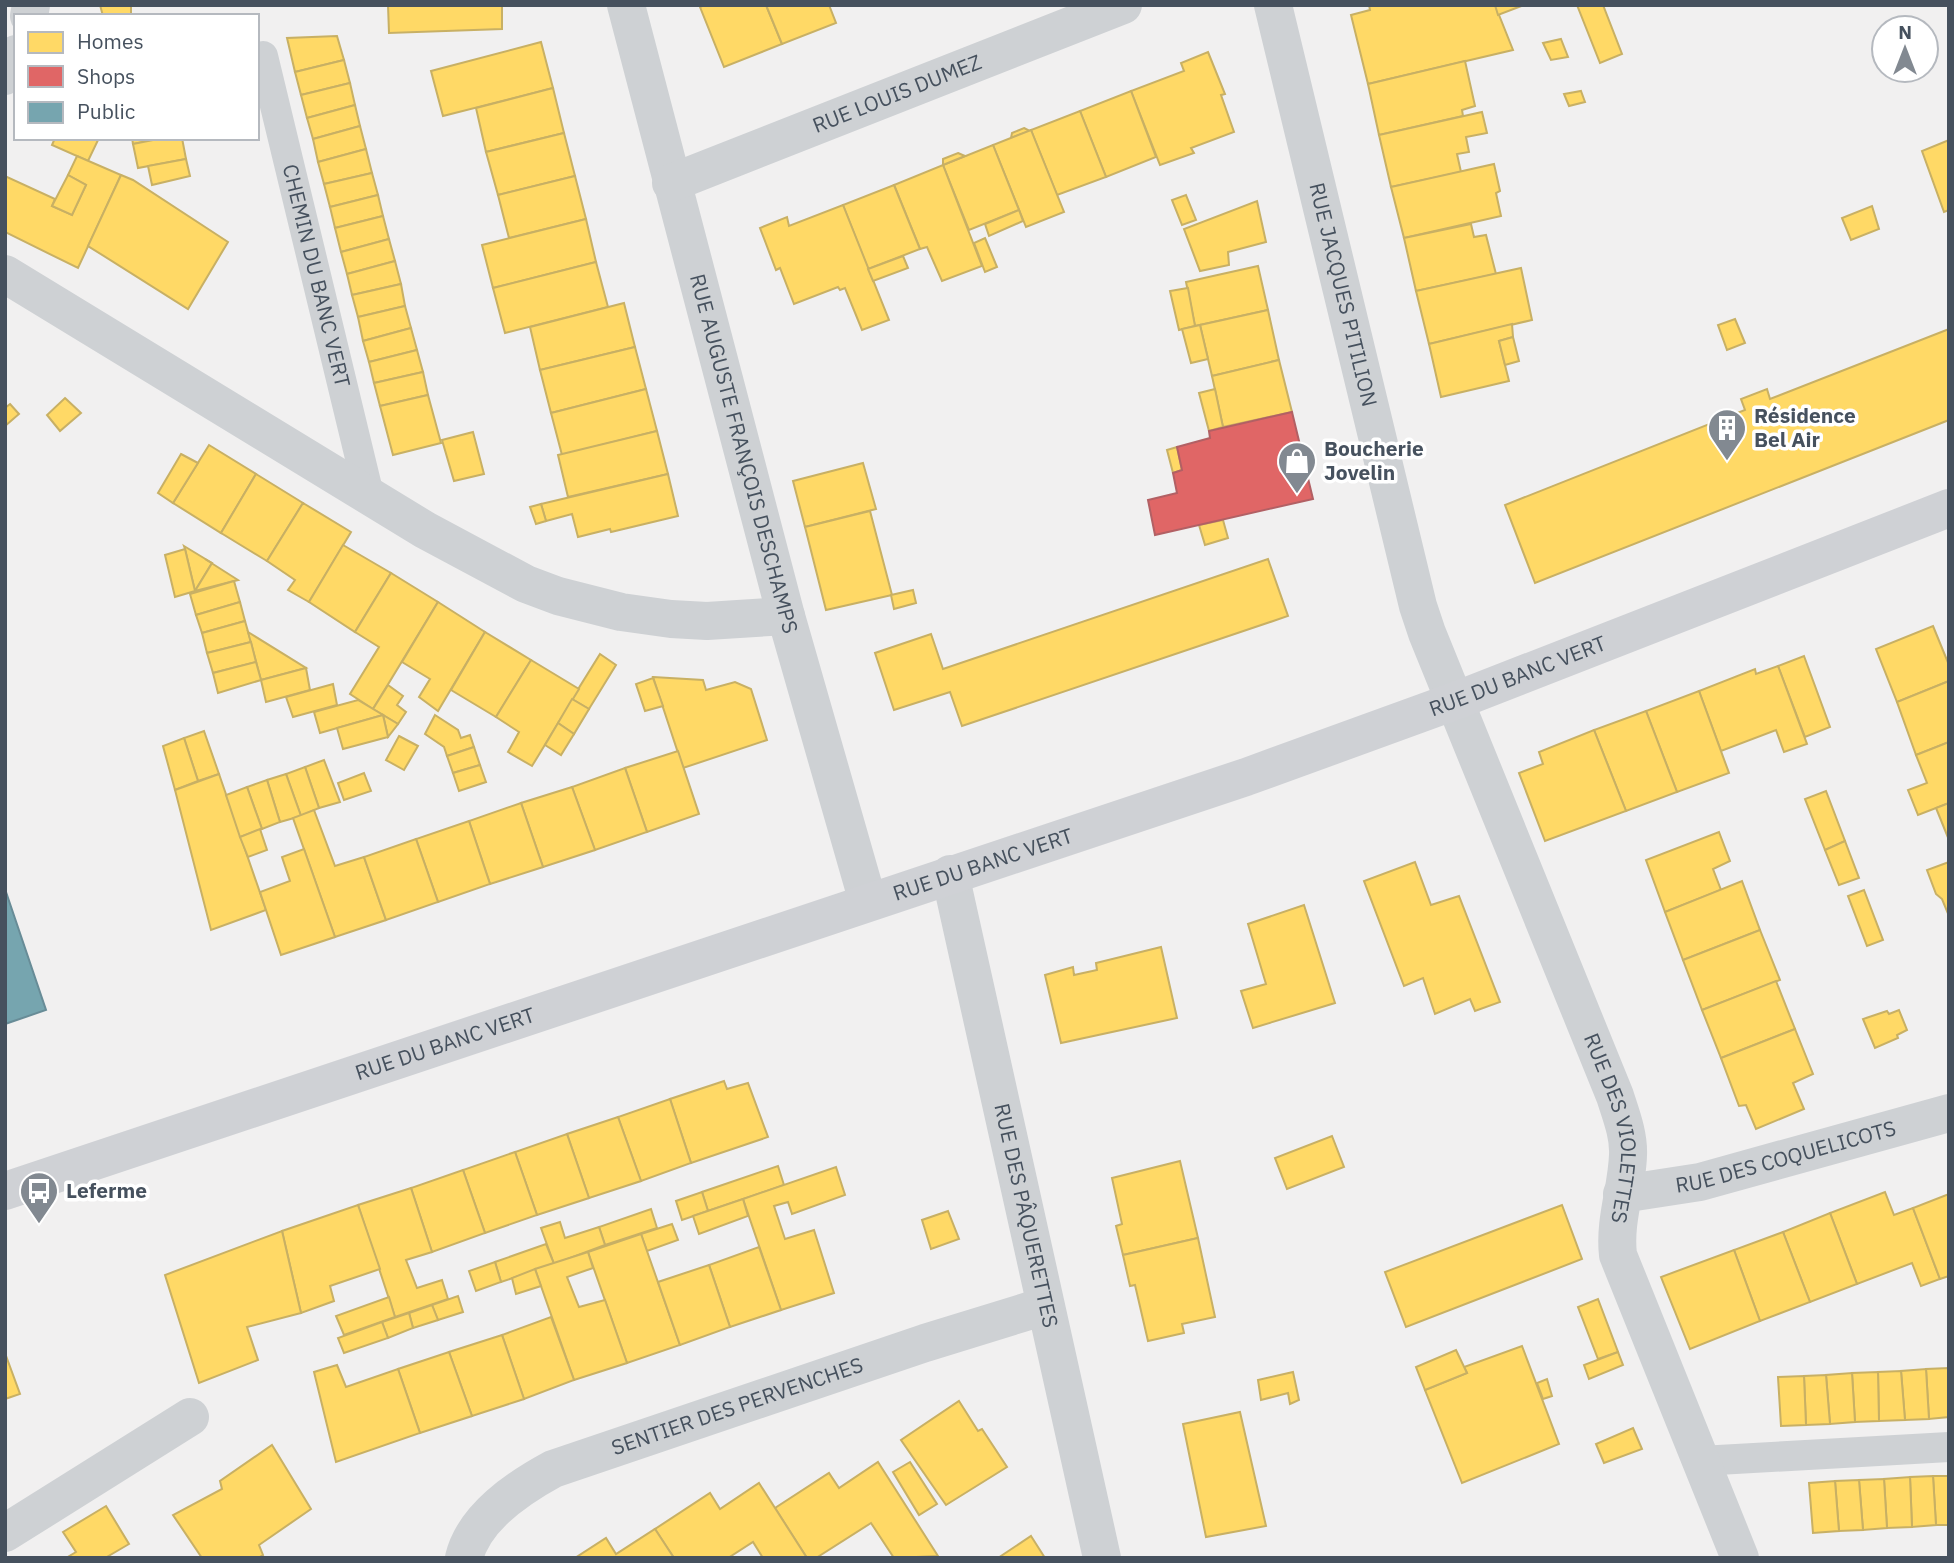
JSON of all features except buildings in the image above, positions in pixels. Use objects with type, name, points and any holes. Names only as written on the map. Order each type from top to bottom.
[{"type":"street","name":"RUE AUGUSTE FRANÇOIS DESCHAMPS","points":[[626,5],[786,616],[869,901]]},
{"type":"street","name":"RUE LOUIS DUMEZ","points":[[671,183],[1123,5]]},
{"type":"street","name":"RUE JACQUES PITILION","points":[[1273,5],[1418,606],[1455,701]]},
{"type":"street","points":[[5,76],[14,58]]},
{"type":"street","points":[[5,274],[425,530],[526,584],[558,596],[621,612],[671,619],[719,621],[786,616]]},
{"type":"street","name":"RUE DU BANC VERT","points":[[5,1191],[1247,776],[1455,701],[1949,508]]},
{"type":"street","name":"RUE DES VIOLETTES","points":[[1455,701],[1615,1096],[1628,1155],[1617,1220],[1618,1255],[1740,1558]]},
{"type":"street","name":"RUE DES PÂQUERETTES","points":[[950,874],[1102,1558]]},
{"type":"street","name":"RUE DES COQUELICOTS","points":[[1622,1194],[1700,1182],[1949,1114]]},
{"type":"street","name":"SENTIER DES PERVENCHES","points":[[464,1558],[475,1534],[490,1514],[530,1482],[553,1469],[925,1343],[1045,1306]]},
{"type":"street","points":[[5,1533],[190,1417]]},
{"type":"lane","name":"CHEMIN DU BANC VERT","points":[[263,56],[369,495]]},
{"type":"lane","points":[[1700,1461],[1949,1447]]},
{"type":"place","name":"Résidence Bel Air","points":[[1727,462]]},
{"type":"place","name":"Boucherie Jovelin","points":[[1297,495]]},
{"type":"place","name":"Leferme","points":[[39,1225]]}]
